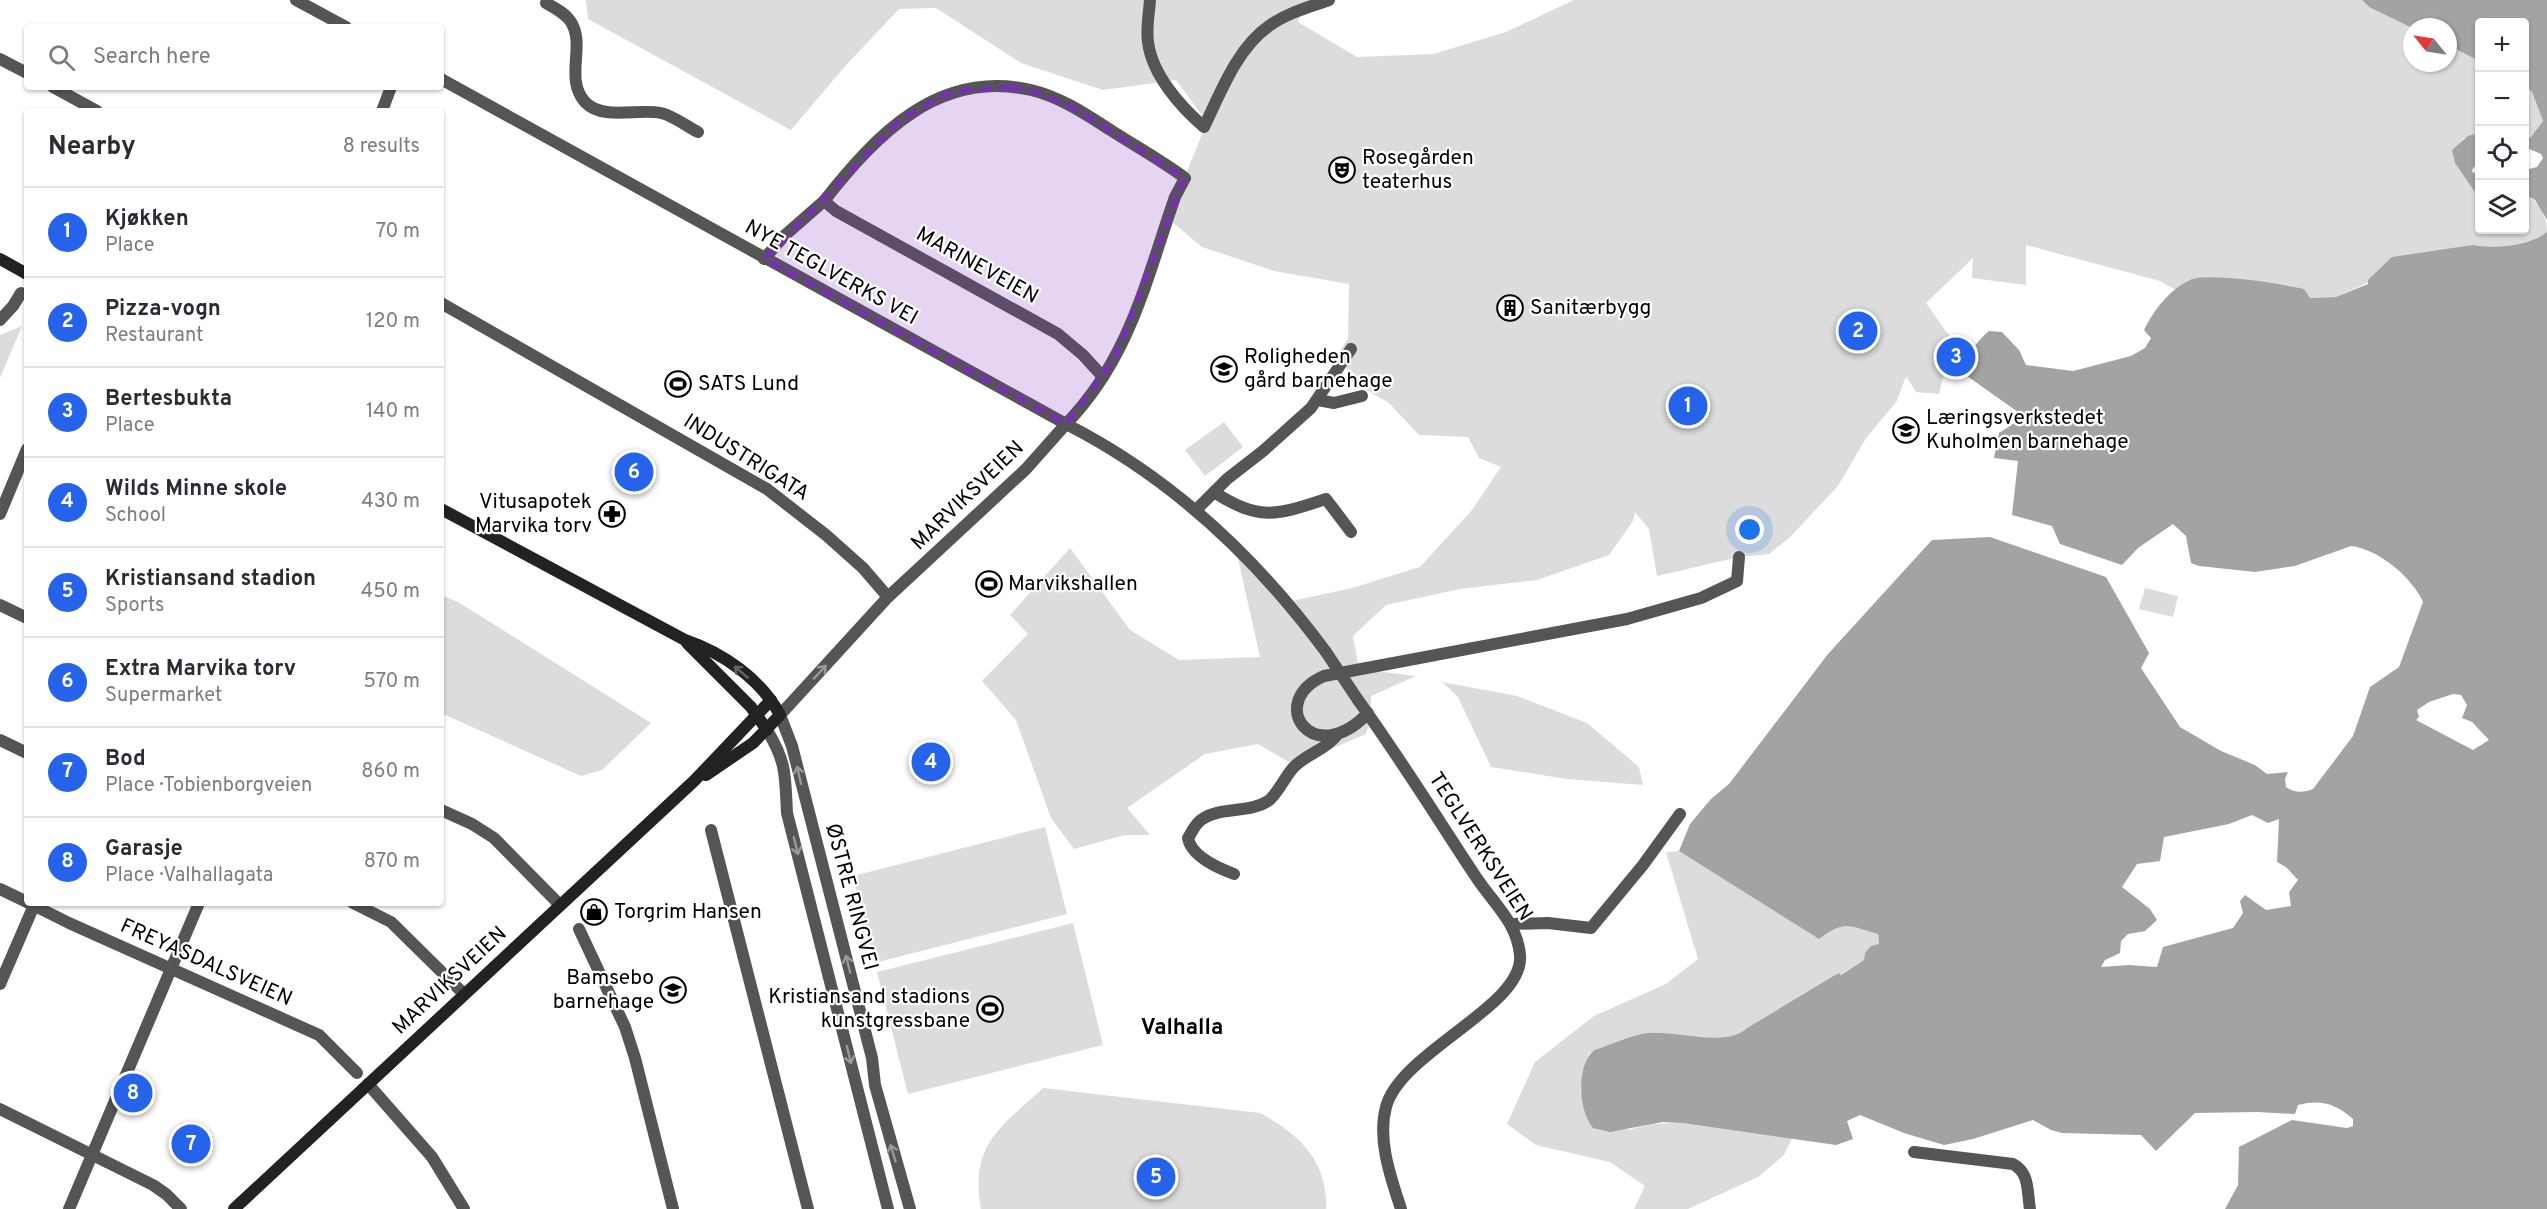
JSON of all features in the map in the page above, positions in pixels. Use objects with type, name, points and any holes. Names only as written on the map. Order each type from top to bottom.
[{"type":"main road","points":[[0,259],[24,272]]},
{"type":"main road","name":"ØSTRE RINGVEI","points":[[444,511],[728,661],[771,700],[780,715]]},
{"type":"main road","name":"ØSTRE RINGVEI","points":[[685,640],[757,715],[767,730]]},
{"type":"main road","name":"MARVIKSVEIEN","points":[[234,1209],[694,781],[771,700]]},
{"type":"main road","name":"MARVIKSVEIEN","points":[[694,781],[753,743],[780,715]]},
{"type":"street","points":[[296,0],[340,24]]},
{"type":"street","points":[[1150,0],[1148,43],[1154,64],[1177,98],[1204,127],[1227,82],[1256,37],[1287,15],[1329,0]]},
{"type":"street","points":[[546,3],[564,14],[572,23],[577,36],[574,61],[576,86],[584,100],[593,108],[608,112],[659,113],[698,132]]},
{"type":"street","points":[[0,59],[24,71]]},
{"type":"street","name":"NYE TEGLVERKS VEI","points":[[444,81],[764,259],[1092,437],[1197,509]]},
{"type":"street","name":"MARVIKSVEIEN","points":[[780,715],[888,597],[1026,469],[1086,404],[1121,349],[1129,331],[1175,196],[1185,178],[1075,108],[1033,91],[1010,87],[966,90],[944,95],[902,118],[853,165],[824,201]]},
{"type":"street","points":[[58,90],[91,108]]},
{"type":"street","points":[[383,108],[390,90]]},
{"type":"street","points":[[764,259],[784,236],[824,201]]},
{"type":"street","name":"MARINEVEIEN","points":[[824,201],[836,211],[1058,334],[1083,355],[1102,377]]},
{"type":"street","points":[[0,320],[21,293]]},
{"type":"street","name":"INDUSTRIGATA","points":[[444,305],[775,494],[863,568],[888,597]]},
{"type":"street","points":[[1197,509],[1283,434],[1318,400],[1351,349]]},
{"type":"street","points":[[1318,400],[1334,403],[1362,396]]},
{"type":"street","points":[[0,514],[24,456]]},
{"type":"street","points":[[1214,492],[1243,510],[1260,513],[1282,512],[1326,500],[1352,532]]},
{"type":"street","name":"TEGLVERKSVEIEN","points":[[1197,509],[1288,600],[1368,713],[1476,877],[1512,924],[1520,964],[1508,986],[1484,1010],[1406,1073],[1388,1101],[1383,1123],[1384,1140],[1401,1209]]},
{"type":"street","points":[[1336,736],[1312,734],[1302,726],[1297,715],[1302,691],[1312,682],[1324,676],[1603,624],[1660,610],[1709,595],[1737,580],[1740,556]]},
{"type":"street","points":[[0,605],[24,617]]},
{"type":"street","points":[[1234,874],[1203,858],[1192,848],[1188,838],[1202,819],[1215,814],[1253,807],[1268,801],[1285,778],[1306,756],[1329,745],[1336,736],[1348,730],[1368,713]]},
{"type":"street","name":"ØSTRE RINGVEI","points":[[780,715],[792,746],[869,1047],[875,1085],[910,1209]]},
{"type":"street","name":"ØSTRE RINGVEI","points":[[767,730],[784,765],[788,813],[888,1209]]},
{"type":"street","points":[[0,740],[24,752]]},
{"type":"street","points":[[444,811],[472,824],[494,838],[560,905]]},
{"type":"street","points":[[1512,924],[1548,923],[1591,928],[1643,865],[1680,814]]},
{"type":"street","points":[[711,830],[808,1209]]},
{"type":"street","name":"FREYASDALSVEIEN","points":[[0,888],[24,900]]},
{"type":"street","points":[[0,984],[30,906]]},
{"type":"street","name":"FREYASDALSVEIEN","points":[[37,906],[319,1035],[357,1073]]},
{"type":"street","points":[[69,1209],[198,906]]},
{"type":"street","points":[[359,906],[391,922],[464,994]]},
{"type":"street","points":[[579,929],[625,1027],[673,1209]]},
{"type":"street","points":[[368,1084],[432,1157],[465,1209]]},
{"type":"street","points":[[0,1109],[153,1185],[181,1209]]},
{"type":"street","points":[[1914,1152],[2013,1164],[2022,1168],[2030,1209]]},
{"type":"highlighted area","points":[[1010,87],[1033,91],[1075,108],[1185,178],[1114,361],[1066,424],[764,259],[902,118],[944,95],[966,90]]},
{"type":"shaded area","points":[[586,0],[1317,0],[1304,3],[1298,22],[1357,57],[1433,54],[1506,32],[1574,0],[2362,0],[2369,7],[2403,24],[2403,72],[2457,72],[2457,50],[2475,59],[2475,134],[2463,139],[2475,188],[2475,234],[2529,234],[2529,198],[2541,210],[2546,220],[2547,232],[2539,237],[2511,245],[2491,247],[2472,245],[2369,282],[2336,297],[2310,298],[2290,286],[2210,278],[2191,280],[2176,290],[2160,281],[2026,245],[2026,285],[1972,278],[1973,258],[1926,303],[1952,340],[1939,394],[1916,392],[1906,376],[1897,401],[1866,438],[1838,486],[1790,537],[1769,554],[1739,557],[1657,576],[1649,529],[1635,512],[1633,521],[1609,555],[1537,580],[1460,589],[1386,605],[1353,636],[1359,669],[1416,676],[1371,696],[1371,716],[1366,734],[1294,765],[1258,744],[1205,754],[1127,808],[1150,835],[1125,835],[1074,849],[1051,818],[1016,720],[982,681],[1028,634],[1010,615],[1070,548],[1130,630],[1179,660],[1260,657],[1235,545],[1287,602],[1352,588],[1420,567],[1472,510],[1501,467],[1479,458],[1468,437],[1419,435],[1389,403],[1363,388],[1353,372],[1347,369],[1345,360],[1337,355],[1348,339],[1349,284],[1274,271],[1202,247],[1172,222],[1179,191],[1207,122],[1176,80],[1103,90],[1021,63],[936,8],[899,9],[847,64],[791,130],[588,19]]},
{"type":"shaded area","points":[[2362,0],[2547,0],[2547,220],[2535,200],[2529,197],[2529,169],[2537,167],[2543,158],[2541,154],[2529,149],[2529,138],[2543,121],[2529,89],[2529,18],[2475,18],[2475,59],[2457,50],[2457,18],[2403,18],[2403,24],[2369,7]]},
{"type":"shaded area","points":[[2529,89],[2543,121],[2529,138]]},
{"type":"shaded area","points":[[2475,134],[2475,166],[2472,170],[2475,173],[2475,192],[2455,163],[2452,150],[2468,136]]},
{"type":"shaded area","points":[[2547,232],[2547,1209],[2225,1209],[2238,1185],[2239,1147],[2292,1120],[2347,1128],[2353,1126],[2353,1119],[2347,1114],[2334,1106],[2321,1103],[2298,1105],[2295,1114],[2195,1113],[2156,1151],[2141,1135],[2062,1133],[2033,1120],[1973,1139],[1944,1145],[1904,1133],[1860,1115],[1847,1121],[1853,1139],[1836,1145],[1683,1123],[1663,1122],[1610,1132],[1593,1128],[1584,1110],[1581,1088],[1584,1066],[1594,1050],[1648,1033],[1715,1038],[1738,1034],[1835,975],[1839,973],[1841,975],[1864,960],[1865,953],[1871,946],[1879,944],[1878,934],[1847,926],[1835,929],[1819,939],[1679,851],[1690,824],[1711,799],[1729,784],[1828,654],[1932,540],[1990,537],[2106,577],[2149,653],[2141,668],[2180,727],[2221,751],[2255,765],[2267,774],[2288,772],[2285,779],[2286,787],[2296,791],[2313,789],[2353,736],[2370,687],[2399,667],[2423,602],[2403,574],[2372,552],[2351,546],[2295,566],[2255,572],[2199,566],[2191,563],[2186,536],[2173,524],[2138,548],[2122,565],[2060,544],[2052,526],[2012,515],[2018,461],[1994,458],[1999,433],[2016,422],[2018,412],[1967,376],[1970,356],[1983,336],[1989,331],[2002,332],[2019,350],[2026,365],[2073,371],[2131,356],[2145,348],[2151,338],[2144,330],[2152,315],[2169,295],[2190,280],[2212,277],[2246,280],[2304,289],[2310,298],[2336,297],[2368,284],[2368,280],[2392,257],[2473,245],[2491,247],[2512,245],[2540,237]],"holes":[[[2453,694],[2461,695],[2467,705],[2462,718],[2472,722],[2489,740],[2473,750],[2416,720],[2419,717],[2417,710],[2429,702]],[[2252,815],[2268,823],[2279,819],[2277,862],[2286,867],[2298,880],[2289,892],[2291,906],[2266,910],[2245,895],[2240,901],[2243,913],[2233,928],[2163,947],[2157,967],[2129,965],[2101,967],[2105,960],[2120,953],[2121,941],[2128,934],[2145,931],[2157,920],[2150,909],[2122,887],[2137,864],[2160,861],[2164,837],[2229,824]]]},
{"type":"shaded area","points":[[22,326],[0,378],[0,335]]},
{"type":"shaded area","points":[[1224,422],[1243,447],[1205,476],[1185,450]]},
{"type":"shaded area","points":[[2145,588],[2178,596],[2173,617],[2139,609]]},
{"type":"shaded area","points":[[444,596],[458,602],[651,723],[602,770],[581,776],[444,714]]},
{"type":"shaded area","points":[[1442,682],[1517,696],[1587,723],[1639,767],[1643,785],[1567,779],[1491,767],[1458,697]]},
{"type":"shaded area","points":[[1045,827],[1067,914],[874,963],[853,876]]},
{"type":"shaded area","points":[[1680,851],[1819,939],[1835,929],[1847,926],[1878,934],[1879,945],[1865,953],[1864,960],[1840,975],[1838,973],[1738,1034],[1715,1038],[1648,1033],[1621,1040],[1589,1054],[1580,1092],[1629,1130],[1647,1125],[1688,1123],[1731,1127],[1792,1138],[1784,1155],[1758,1177],[1688,1209],[1634,1209],[1645,1186],[1610,1162],[1536,1145],[1507,1124],[1535,1062],[1594,1016],[1666,984],[1698,959],[1666,852]]},
{"type":"shaded area","name":"Kristiansand stadions kunstgressbane","points":[[1073,923],[1103,1045],[908,1094],[877,972]]},
{"type":"shaded area","points":[[1043,1088],[1260,1113],[1287,1130],[1308,1151],[1322,1177],[1326,1209],[981,1209],[980,1168],[992,1138]]},
{"type":"place","name":"Rosegården teaterhus","points":[[1342,170]]},
{"type":"place","name":"Sanitærbygg","points":[[1510,308]]},
{"type":"place","name":"Pizza-vogn","points":[[1858,331]]},
{"type":"place","name":"Bertesbukta","points":[[1956,357]]},
{"type":"place","name":"Roligheden gård barnehage","points":[[1224,369]]},
{"type":"place","name":"SATS Lund","points":[[678,384]]},
{"type":"place","name":"Kjøkken","points":[[1688,406]]},
{"type":"place","name":"Læringsverkstedet Kuholmen barnehage","points":[[1906,430]]},
{"type":"place","name":"Extra Marvika torv","points":[[634,472]]},
{"type":"place","name":"Vitusapotek Marvika torv","points":[[612,514]]},
{"type":"place","name":"Marvikshallen","points":[[989,584]]},
{"type":"place","name":"Wilds Minne skole","points":[[931,762]]},
{"type":"place","name":"Torgrim Hansen","points":[[594,912]]},
{"type":"place","name":"Bamsebo barnehage","points":[[673,990]]},
{"type":"place","name":"Kristiansand stadions kunstgressbane","points":[[990,1009]]},
{"type":"place","name":"Garasje","points":[[133,1093]]},
{"type":"place","name":"Bod","points":[[191,1144]]},
{"type":"place","name":"Kristiansand stadion","points":[[1156,1177]]},
{"type":"district","name":"Valhalla","points":[[1182,1028]]}]
